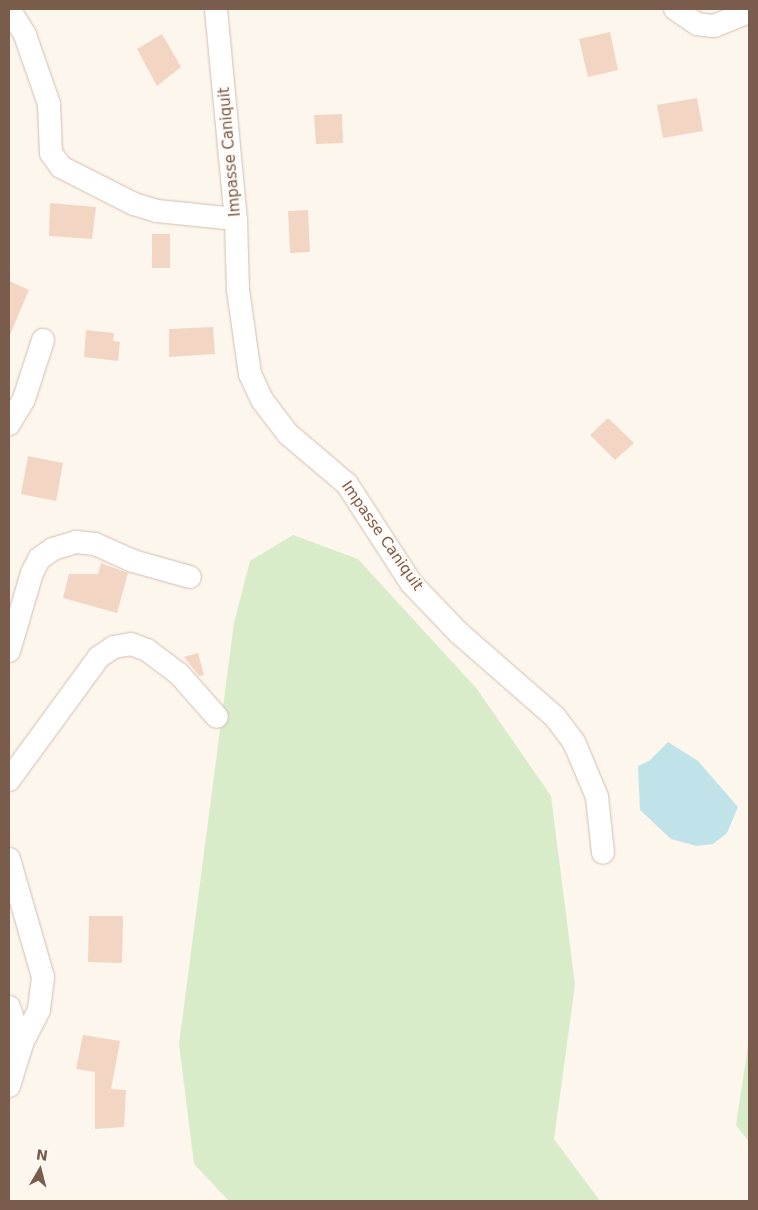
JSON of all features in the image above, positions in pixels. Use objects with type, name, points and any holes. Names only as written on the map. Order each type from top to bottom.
[{"type":"street","name":"Impasse Caniquit","points":[[216,9],[236,219],[238,290],[248,365],[262,400],[288,434],[347,484],[411,582],[459,633],[555,717],[569,736],[597,796],[603,853]]},
{"type":"street","points":[[675,9],[697,24],[714,26],[749,12]]},
{"type":"street","points":[[9,10],[25,35],[49,104],[51,153],[60,167],[134,204],[157,211],[236,219]]},
{"type":"street","points":[[9,424],[24,399],[42,340]]},
{"type":"street","points":[[9,651],[32,573],[39,559],[53,549],[76,542],[95,544],[132,561],[190,577]]},
{"type":"street","points":[[9,780],[99,657],[114,647],[131,644],[147,650],[179,674],[217,717]]},
{"type":"street","points":[[9,859],[42,977],[39,1010],[22,1044],[9,1086]]},
{"type":"street","points":[[9,1007],[22,1044]]},
{"type":"green space","points":[[293,535],[358,559],[477,689],[551,796],[575,985],[554,1139],[600,1201],[229,1201],[194,1164],[179,1044],[234,623],[250,561]]},
{"type":"green space","points":[[749,1039],[749,1142],[736,1125]]},
{"type":"water","points":[[668,742],[698,761],[738,807],[727,833],[713,844],[697,846],[671,839],[640,810],[638,766],[649,761]]},
{"type":"building","points":[[610,32],[618,70],[588,77],[579,39]]},
{"type":"building","points":[[162,34],[181,67],[157,86],[137,49]]},
{"type":"building","points":[[697,98],[703,131],[663,138],[657,105]]},
{"type":"building","points":[[342,114],[343,143],[316,144],[314,115]]},
{"type":"building","points":[[50,203],[96,207],[92,239],[49,236]]},
{"type":"building","points":[[308,210],[310,252],[290,253],[288,211]]},
{"type":"building","points":[[152,234],[170,234],[170,268],[152,268]]},
{"type":"building","points":[[9,281],[29,290],[9,337]]},
{"type":"building","points":[[213,327],[215,354],[169,357],[169,329]]},
{"type":"building","points":[[86,330],[114,333],[113,341],[120,342],[118,361],[84,357]]},
{"type":"building","points":[[608,418],[634,443],[615,460],[590,435]]},
{"type":"building","points":[[28,456],[63,463],[56,501],[21,494]]},
{"type":"building","points":[[101,563],[128,573],[117,613],[63,598],[69,574],[98,574]]},
{"type":"building","points":[[198,653],[204,675],[199,676],[184,657]]},
{"type":"building","points":[[89,916],[123,916],[122,963],[88,962]]},
{"type":"building","points":[[83,1035],[120,1041],[111,1089],[126,1090],[124,1127],[95,1129],[95,1072],[76,1069]]}]
